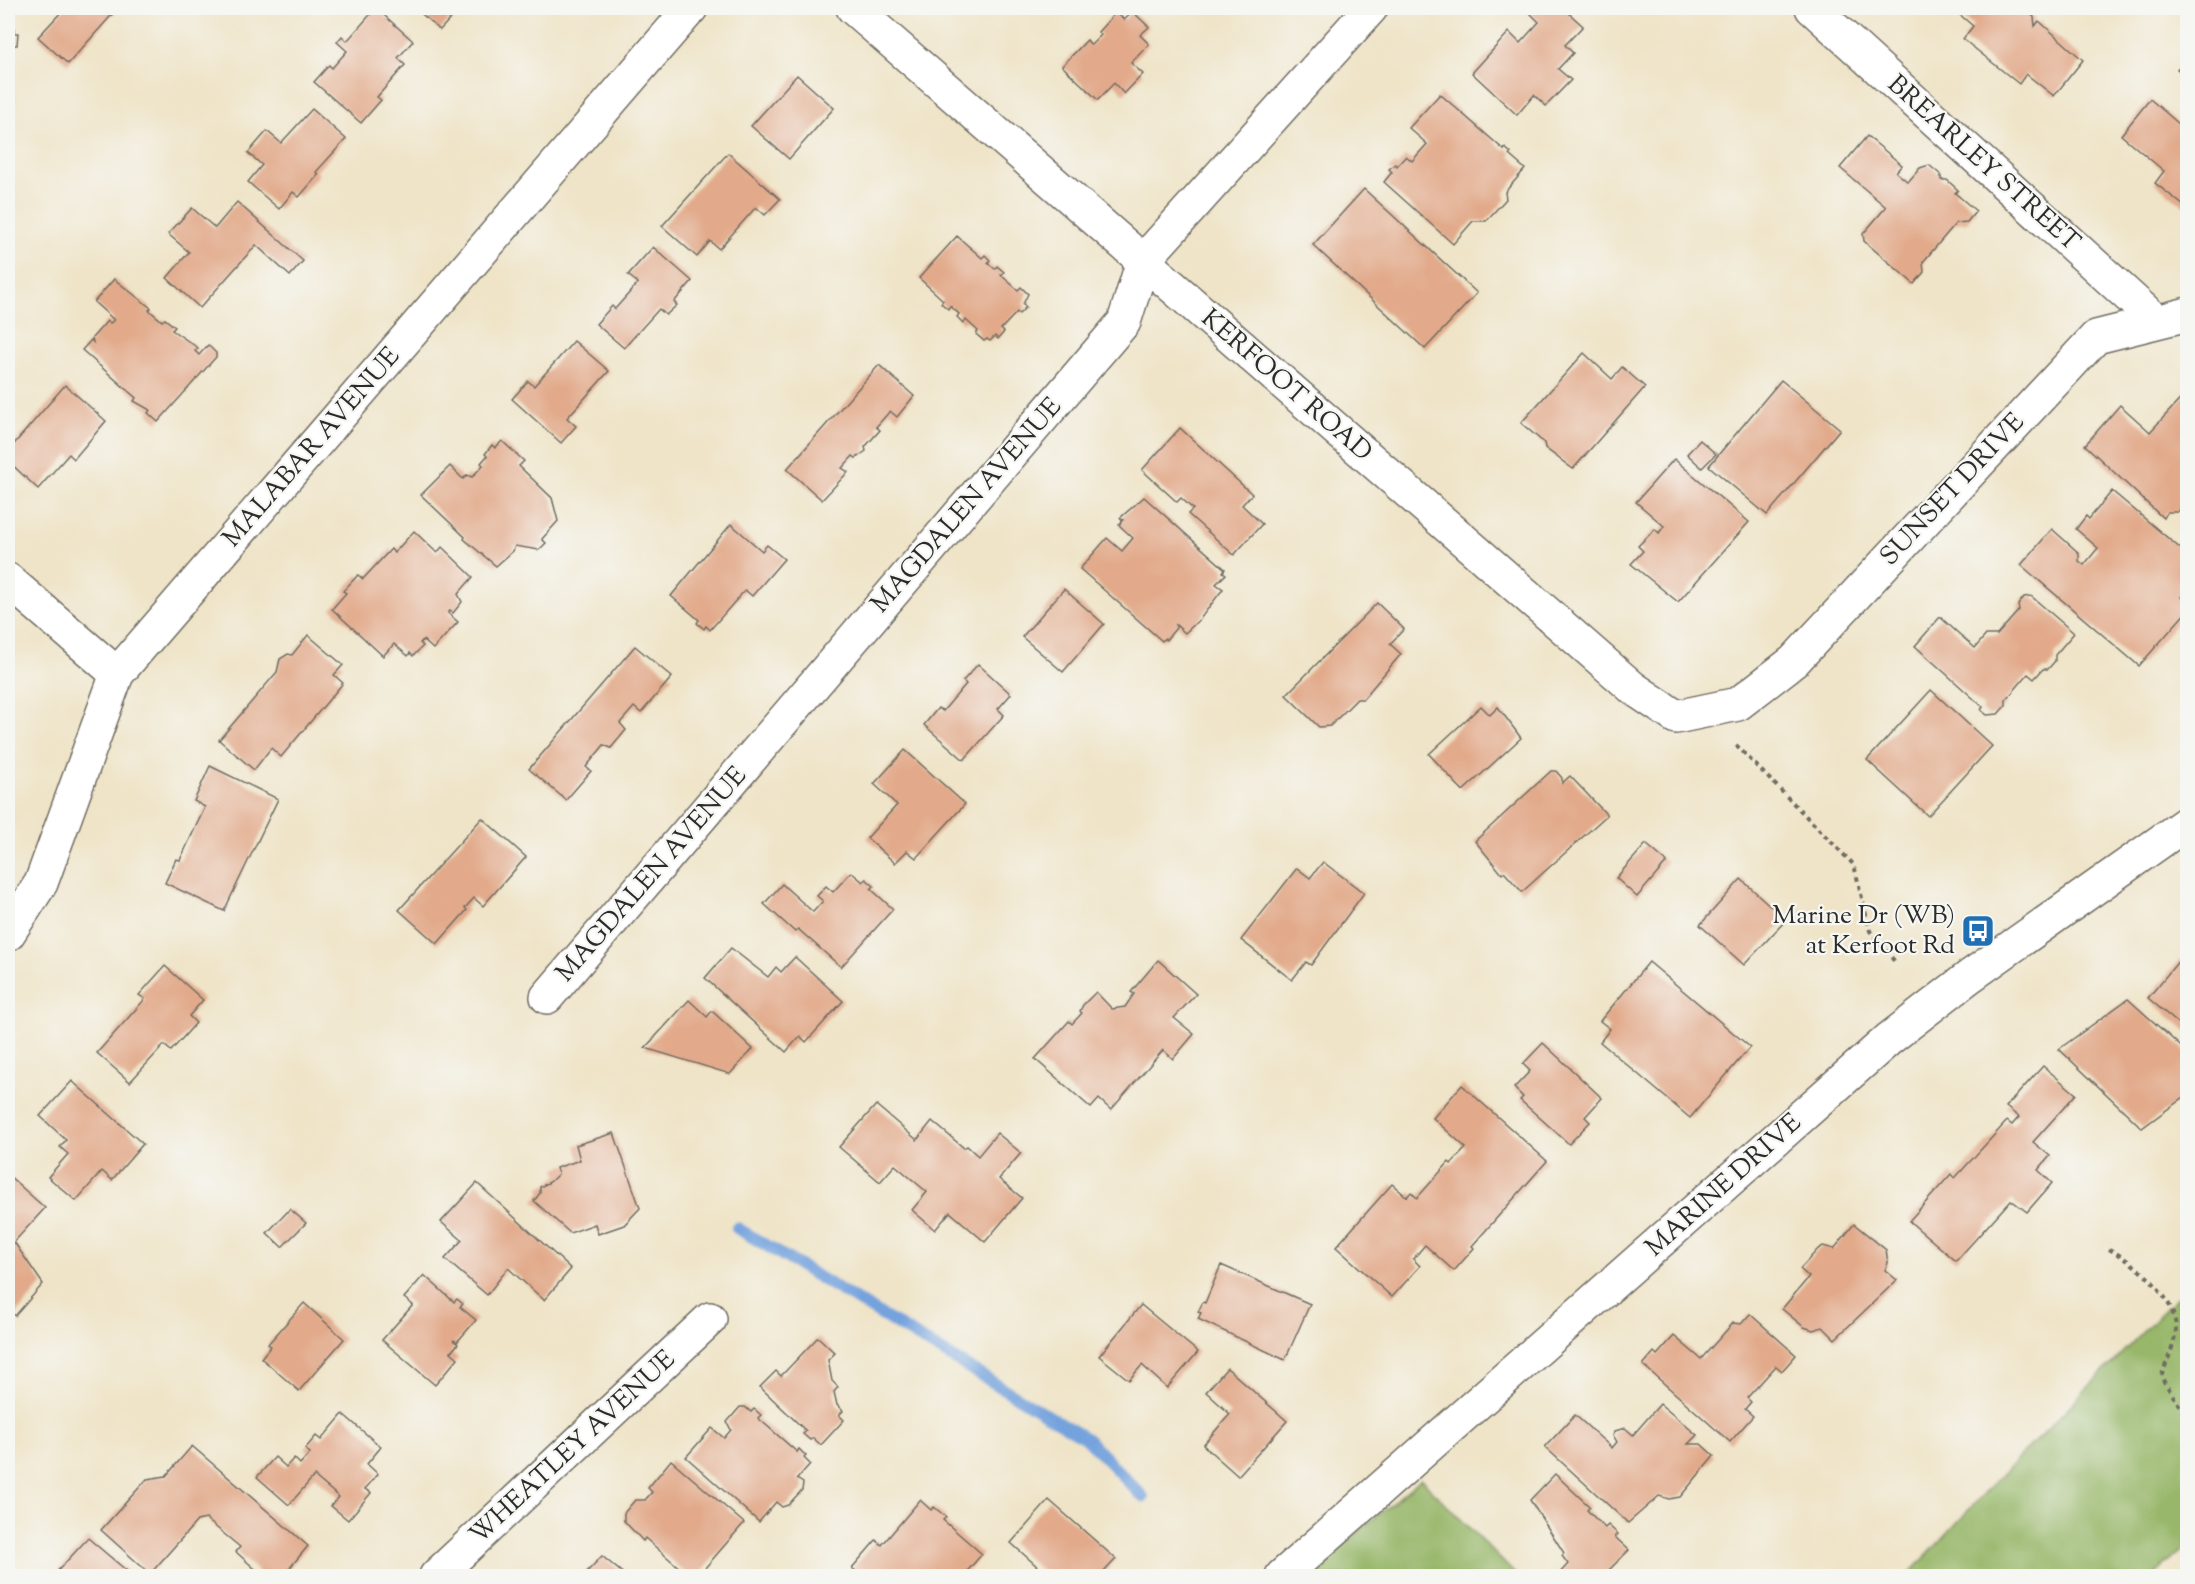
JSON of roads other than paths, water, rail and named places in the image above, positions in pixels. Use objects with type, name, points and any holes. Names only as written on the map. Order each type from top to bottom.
[{"type":"street","name":"MALABAR AVENUE","points":[[8,934],[41,883],[117,674],[691,8]]},
{"type":"street","name":"KERFOOT ROAD","points":[[853,8],[1633,688],[1676,717],[1738,704]]},
{"type":"street","name":"MAGDALEN AVENUE","points":[[547,997],[1124,322],[1143,261],[1371,8]]},
{"type":"street","name":"BREARLEY STREET","points":[[1812,8],[2155,320]]},
{"type":"street","name":"SUNSET DRIVE","points":[[1738,704],[1794,661],[2096,337],[2155,320],[2187,314]]},
{"type":"street","points":[[8,580],[117,674]]},
{"type":"street","name":"MARINE DRIVE","points":[[1282,1576],[1889,1039],[1969,977],[2187,822]]},
{"type":"street","name":"WHEATLEY AVENUE","points":[[436,1576],[710,1319]]},
{"type":"waterway","points":[[737,1228],[1087,1439],[1143,1497]]},
{"type":"place","name":"Marine Dr (WB) at Kerfoot Rd","points":[[1978,931]]}]
